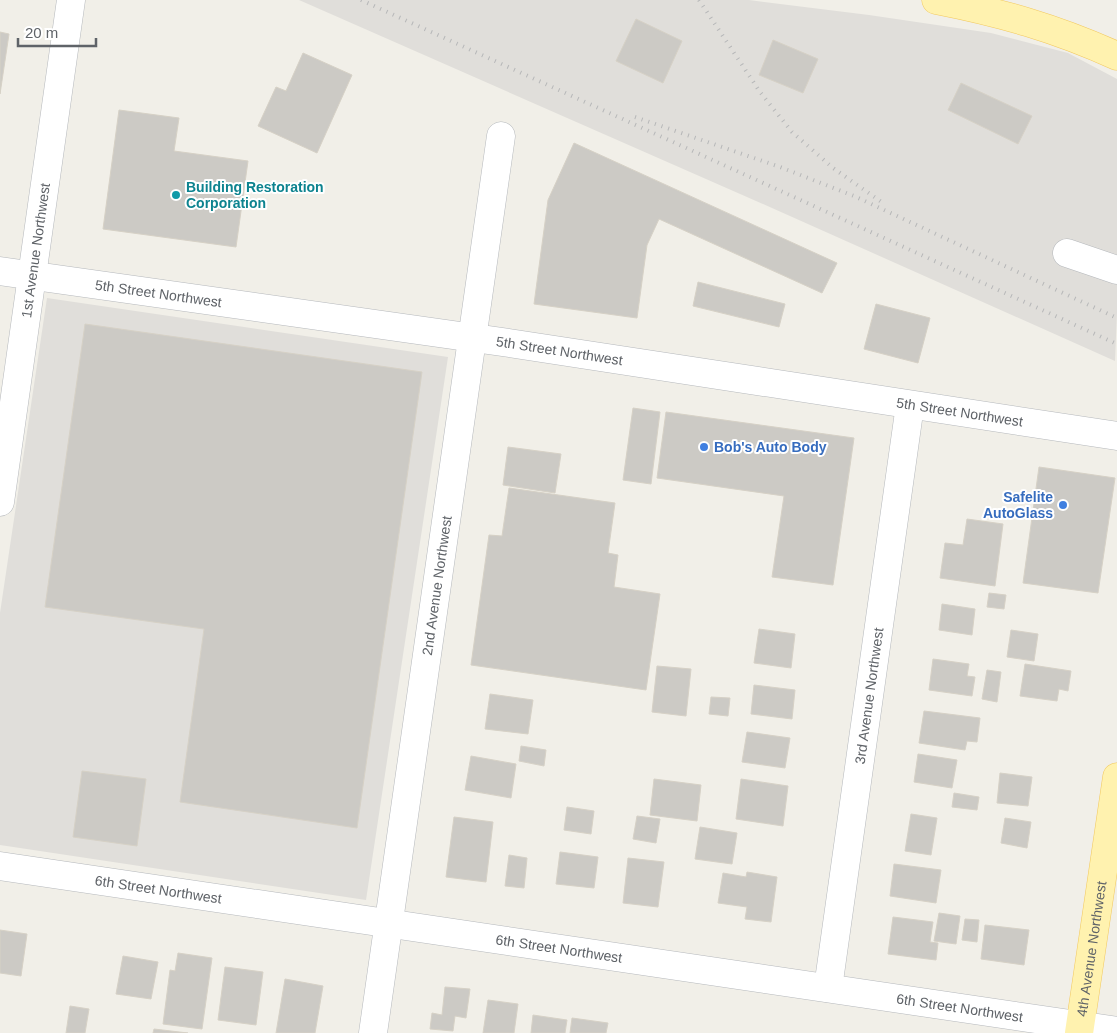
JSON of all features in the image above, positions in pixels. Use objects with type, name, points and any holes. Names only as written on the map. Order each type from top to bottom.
[{"type":"main road","points":[[936,0],[989,10],[1038,24],[1117,56]]},
{"type":"main road","name":"4th Avenue Northwest","points":[[1080,1030],[1117,777]]},
{"type":"street","name":"1st Avenue Northwest","points":[[0,502],[2,467],[32,276],[71,0]]},
{"type":"street","name":"2nd Avenue Northwest","points":[[373,1033],[501,136]]},
{"type":"street","points":[[1067,253],[1117,270]]},
{"type":"street","name":"5th Street Northwest","points":[[0,271],[473,338],[1117,436]]},
{"type":"street","name":"3rd Avenue Northwest","points":[[828,988],[910,405]]},
{"type":"street","name":"6th Street Northwest","points":[[0,866],[828,988],[1080,1030],[1117,1031]]},
{"type":"shaded area","points":[[299,0],[749,0],[991,33],[1068,53],[1117,79],[1117,312],[1115,361],[772,208]]},
{"type":"shaded area","points":[[47,298],[448,357],[366,900],[0,845],[0,613]]},
{"type":"building","points":[[636,19],[682,41],[663,83],[616,61]]},
{"type":"building","points":[[0,32],[9,34],[0,94]]},
{"type":"building","points":[[773,40],[818,59],[803,93],[759,75]]},
{"type":"building","points":[[303,53],[352,75],[317,153],[258,126],[276,87],[286,91]]},
{"type":"building","points":[[961,83],[1032,116],[1018,144],[948,110]]},
{"type":"building","name":"Building Restoration Corporation","points":[[119,110],[179,118],[174,151],[248,161],[236,247],[103,229]]},
{"type":"building","points":[[574,143],[837,263],[822,293],[659,219],[647,245],[637,318],[534,304],[548,200]]},
{"type":"building","points":[[698,282],[785,304],[779,327],[693,306]]},
{"type":"building","points":[[876,304],[930,318],[918,363],[864,349]]},
{"type":"building","points":[[85,324],[422,372],[357,828],[180,802],[204,629],[45,607]]},
{"type":"building","points":[[633,408],[660,412],[651,484],[623,480]]},
{"type":"building","points":[[666,412],[854,438],[833,585],[772,577],[784,496],[657,478]]},
{"type":"building","points":[[508,447],[561,454],[555,493],[503,485]]},
{"type":"building","points":[[1039,467],[1115,478],[1098,593],[1023,583]]},
{"type":"building","points":[[509,488],[615,503],[608,553],[618,555],[614,587],[660,594],[646,690],[471,665],[489,535],[502,536]]},
{"type":"building","points":[[967,519],[1003,524],[995,586],[940,578],[945,543],[963,545]]},
{"type":"building","points":[[989,593],[1006,595],[1004,609],[987,607]]},
{"type":"building","points":[[942,604],[975,609],[972,635],[939,630]]},
{"type":"building","points":[[759,629],[795,634],[791,668],[754,663]]},
{"type":"building","points":[[1011,630],[1038,634],[1034,661],[1007,657]]},
{"type":"building","points":[[933,659],[969,664],[967,676],[975,677],[972,696],[929,690]]},
{"type":"building","points":[[1025,664],[1071,671],[1068,691],[1059,689],[1057,701],[1020,696]]},
{"type":"building","points":[[657,666],[691,669],[686,716],[652,712]]},
{"type":"building","points":[[987,670],[1001,672],[997,702],[982,699]]},
{"type":"building","points":[[754,685],[795,690],[792,719],[751,714]]},
{"type":"building","points":[[490,694],[533,700],[528,734],[485,729]]},
{"type":"building","points":[[711,697],[730,698],[728,716],[709,714]]},
{"type":"building","points":[[924,711],[980,718],[977,742],[967,741],[965,750],[919,743]]},
{"type":"building","points":[[747,732],[790,738],[785,768],[742,762]]},
{"type":"building","points":[[521,746],[546,750],[544,766],[519,761]]},
{"type":"building","points":[[918,754],[957,760],[952,788],[914,782]]},
{"type":"building","points":[[471,756],[516,764],[511,798],[465,790]]},
{"type":"building","points":[[82,771],[146,779],[137,846],[73,837]]},
{"type":"building","points":[[1000,773],[1032,777],[1028,806],[997,803]]},
{"type":"building","points":[[654,779],[701,785],[697,821],[650,815]]},
{"type":"building","points":[[741,779],[788,786],[783,826],[736,819]]},
{"type":"building","points":[[954,793],[979,797],[977,810],[952,807]]},
{"type":"building","points":[[567,807],[594,811],[591,834],[564,830]]},
{"type":"building","points":[[911,814],[937,818],[931,855],[905,851]]},
{"type":"building","points":[[637,816],[660,819],[656,843],[633,839]]},
{"type":"building","points":[[454,817],[493,822],[486,882],[446,877]]},
{"type":"building","points":[[1005,818],[1031,822],[1027,848],[1001,843]]},
{"type":"building","points":[[700,827],[737,833],[732,864],[695,859]]},
{"type":"building","points":[[560,852],[598,857],[594,888],[556,884]]},
{"type":"building","points":[[509,855],[527,858],[524,888],[505,886]]},
{"type":"building","points":[[628,858],[664,862],[658,907],[623,903]]},
{"type":"building","points":[[894,864],[941,870],[936,903],[890,896]]},
{"type":"building","points":[[747,872],[777,877],[771,922],[745,919],[747,907],[718,903],[723,873],[746,877]]},
{"type":"building","points":[[939,913],[960,916],[956,944],[934,941]]},
{"type":"building","points":[[893,917],[933,922],[930,942],[938,943],[936,960],[888,954]]},
{"type":"building","points":[[965,919],[979,920],[977,942],[962,940]]},
{"type":"building","points":[[985,925],[1029,930],[1024,965],[981,959]]},
{"type":"building","points":[[0,930],[27,934],[21,976],[0,973]]},
{"type":"building","points":[[178,953],[212,958],[202,1029],[163,1024],[170,970],[175,971]]},
{"type":"building","points":[[123,956],[158,962],[151,999],[116,994]]},
{"type":"building","points":[[225,967],[263,972],[256,1025],[218,1020]]},
{"type":"building","points":[[285,979],[323,986],[315,1033],[276,1033]]},
{"type":"building","points":[[445,987],[470,989],[466,1018],[455,1016],[453,1031],[430,1029],[432,1013],[442,1015]]},
{"type":"building","points":[[488,1000],[518,1004],[514,1033],[483,1033]]},
{"type":"building","points":[[70,1006],[89,1009],[85,1033],[66,1033]]},
{"type":"building","points":[[533,1015],[567,1020],[565,1033],[531,1033]]},
{"type":"building","points":[[572,1018],[608,1023],[606,1033],[570,1033]]},
{"type":"building","points":[[154,1029],[188,1033],[153,1033]]},
{"type":"railway","points":[[361,0],[1117,344]]},
{"type":"railway","points":[[699,0],[760,92],[792,132],[833,168],[883,203]]},
{"type":"railway","points":[[635,117],[780,167],[854,196],[1117,318]]},
{"type":"place","name":"Building Restoration Corporation","points":[[176,195]]},
{"type":"place","name":"Bob's Auto Body","points":[[704,447]]},
{"type":"place","name":"Safelite AutoGlass","points":[[1063,505]]}]
